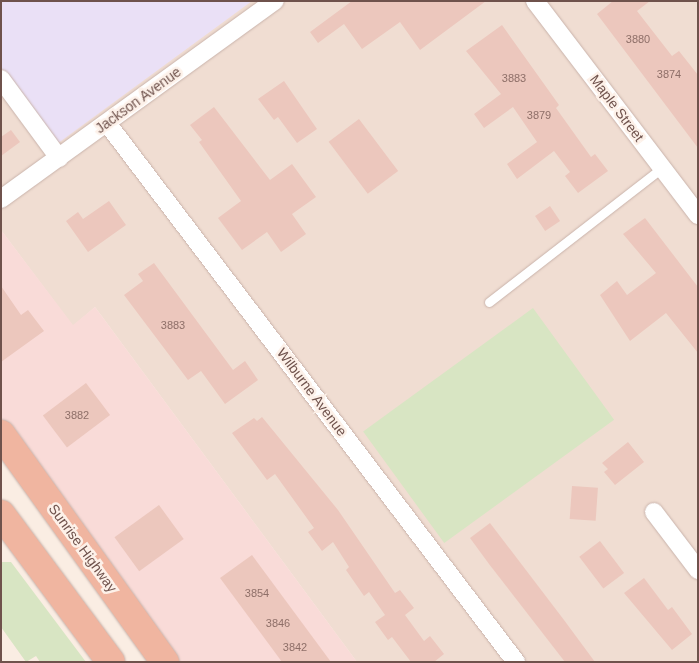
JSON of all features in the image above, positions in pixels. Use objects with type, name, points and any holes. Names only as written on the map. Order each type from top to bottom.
[{"type":"highway","name":"Sunrise Highway","points":[[1,434],[164,662]]},
{"type":"highway","points":[[1,514],[110,662]]},
{"type":"street","name":"Jackson Avenue","points":[[1,199],[275,1]]},
{"type":"street","name":"Maple Street","points":[[535,1],[698,216]]},
{"type":"street","points":[[1,79],[58,158]]},
{"type":"street","name":"Wilburne Avenue","points":[[107,123],[516,662]]},
{"type":"street","points":[[654,512],[698,570]]},
{"type":"lane","points":[[489,302],[662,168]]},
{"type":"shaded area","points":[[1,1],[698,1],[698,662],[357,662],[95,307],[73,326],[1,230]]},
{"type":"shaded area","points":[[1,1],[252,1],[57,144],[1,68]]},
{"type":"shaded area","points":[[1,230],[73,325],[95,307],[357,662],[170,662],[1,431]]},
{"type":"green space","points":[[533,308],[614,420],[444,543],[363,431]]},
{"type":"green space","points":[[1,562],[11,562],[86,662],[40,662],[36,656],[26,662],[1,627]]},
{"type":"building","points":[[352,1],[486,1],[420,50],[400,22],[362,49],[344,24],[318,43],[310,32]]},
{"type":"building","points":[[613,1],[650,1],[637,11],[672,56],[679,51],[698,75],[698,148],[597,14]]},
{"type":"building","points":[[502,25],[559,105],[556,108],[591,157],[595,154],[608,171],[578,193],[565,176],[570,172],[554,151],[517,179],[507,164],[537,142],[513,107],[484,128],[474,114],[501,94],[466,51]]},
{"type":"building","points":[[284,81],[317,129],[297,143],[278,117],[274,120],[258,99]]},
{"type":"building","points":[[214,107],[270,180],[292,164],[316,197],[292,214],[306,234],[281,252],[267,232],[242,250],[218,218],[241,201],[199,142],[202,140],[190,125]]},
{"type":"building","points":[[359,119],[398,171],[368,194],[329,142]]},
{"type":"building","points":[[11,130],[20,142],[1,156],[1,137]]},
{"type":"building","points":[[109,201],[126,225],[88,252],[66,221],[78,212],[83,219]]},
{"type":"building","points":[[550,206],[560,221],[545,231],[535,216]]},
{"type":"building","points":[[645,218],[698,287],[698,353],[666,313],[630,341],[600,295],[617,281],[627,295],[656,273],[623,234]]},
{"type":"building","points":[[154,263],[233,370],[245,361],[258,380],[225,404],[201,371],[188,380],[124,295],[143,281],[138,274]]},
{"type":"building","points":[[1,286],[21,315],[28,310],[44,331],[1,362]]},
{"type":"building","points":[[86,383],[110,415],[67,447],[43,415]]},
{"type":"building","points":[[262,417],[338,510],[395,593],[400,590],[414,608],[405,615],[424,641],[430,636],[444,654],[434,662],[411,662],[392,637],[388,640],[375,622],[385,615],[369,592],[364,596],[346,570],[349,567],[333,542],[322,551],[308,532],[314,528],[275,474],[267,480],[232,433],[254,418],[257,421]]},
{"type":"building","points":[[628,442],[644,462],[615,485],[604,472],[608,469],[602,463]]},
{"type":"building","points":[[572,486],[598,488],[596,521],[570,519]]},
{"type":"building","points":[[159,505],[184,539],[139,571],[115,537]]},
{"type":"building","points":[[490,523],[595,662],[565,662],[489,564],[470,538]]},
{"type":"building","points":[[600,541],[624,573],[603,589],[579,557]]},
{"type":"building","points":[[252,555],[331,662],[282,662],[220,578]]},
{"type":"building","points":[[644,578],[668,610],[672,607],[692,634],[672,650],[624,593]]}]
